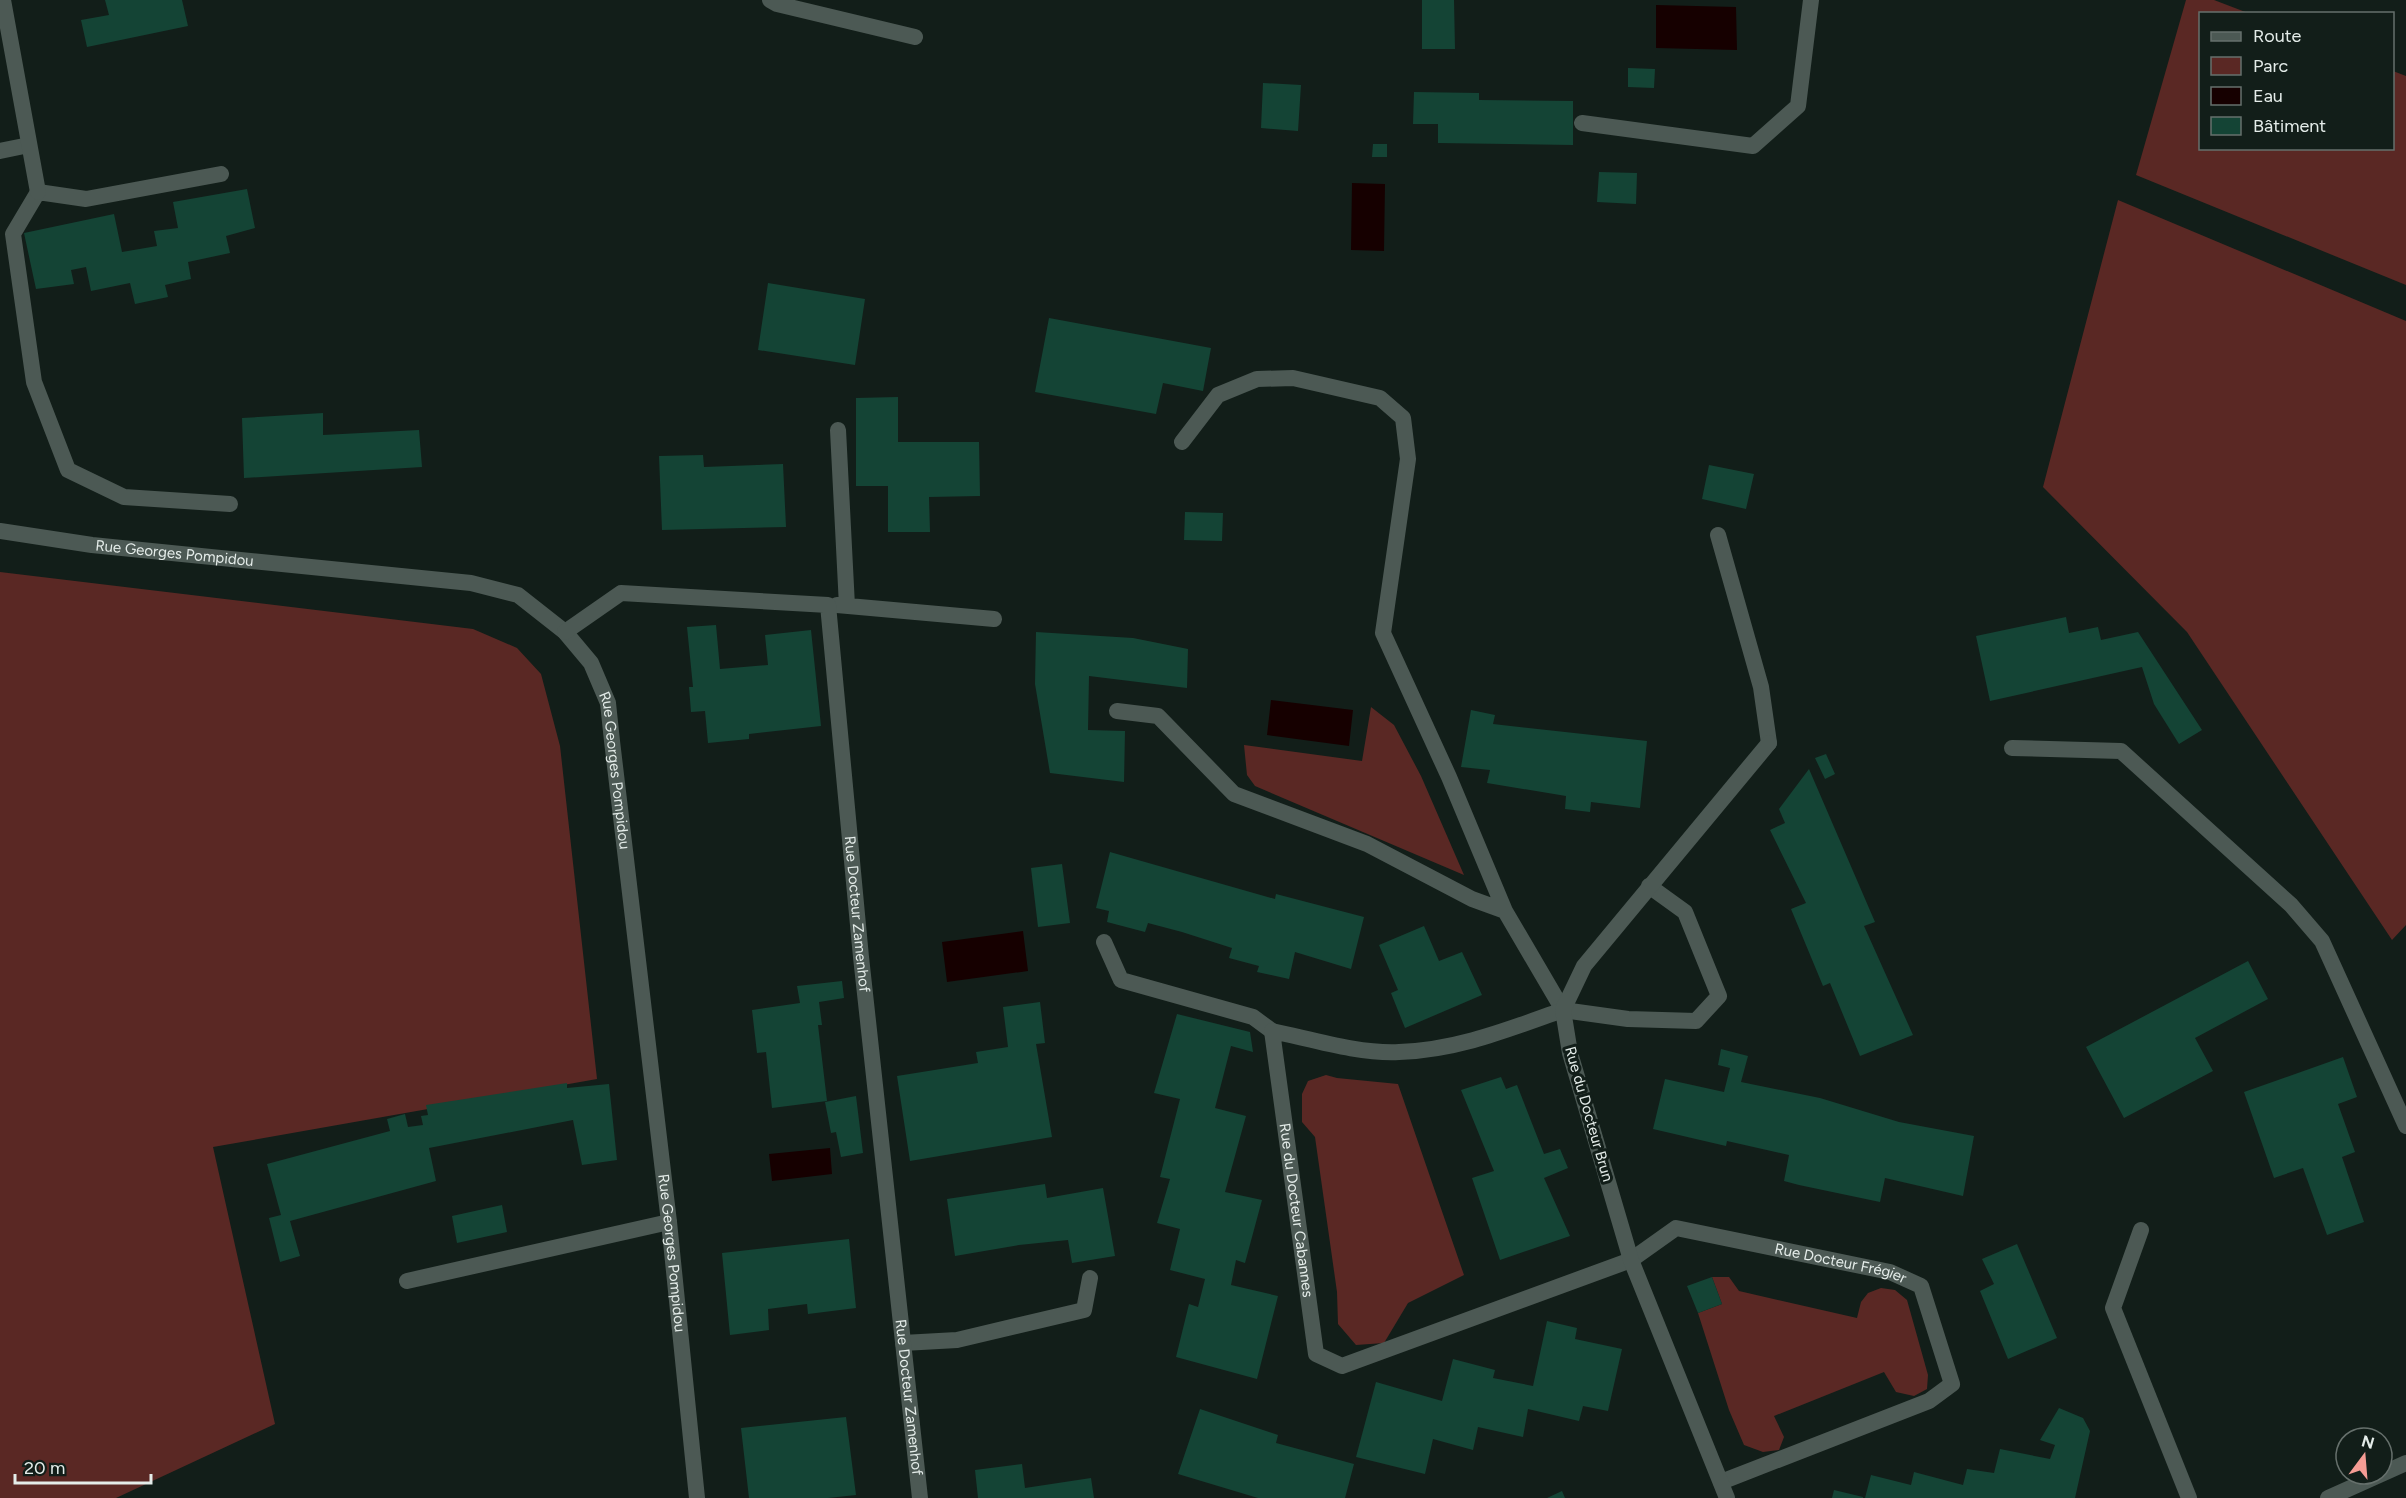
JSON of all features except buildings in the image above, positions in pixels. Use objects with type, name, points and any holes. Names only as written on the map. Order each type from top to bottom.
[{"type":"street","points":[[3,0],[38,192],[13,234],[34,382],[68,470],[124,497],[230,504]]},
{"type":"street","points":[[770,0],[777,4],[915,38]]},
{"type":"street","points":[[1582,123],[1753,146],[1798,106],[1811,0]]},
{"type":"street","points":[[0,151],[29,145]]},
{"type":"street","points":[[38,192],[86,199],[221,174]]},
{"type":"street","points":[[1182,442],[1218,395],[1257,379],[1293,378],[1380,399],[1403,418],[1408,459],[1383,633],[1449,777],[1505,911],[1563,1010]]},
{"type":"street","points":[[838,430],[847,606]]},
{"type":"street","name":"Rue Georges Pompidou","points":[[0,531],[92,544],[471,582],[518,595],[566,632],[591,663],[608,703],[669,1222],[697,1498]]},
{"type":"street","points":[[1563,1010],[1584,966],[1769,743],[1761,687],[1718,535]]},
{"type":"street","points":[[566,632],[621,593],[847,606],[994,619]]},
{"type":"street","name":"Rue Docteur Zamenhof","points":[[828,605],[862,969],[920,1498]]},
{"type":"street","points":[[1117,711],[1158,716],[1234,794],[1367,844],[1472,899],[1505,911]]},
{"type":"street","points":[[2012,748],[2121,751],[2291,904],[2322,941],[2406,1126]]},
{"type":"street","points":[[1104,942],[1121,980],[1254,1017],[1272,1030],[1354,1048],[1398,1053],[1471,1043],[1563,1010],[1628,1019],[1696,1021],[1719,996],[1685,912],[1649,886]]},
{"type":"street","name":"Rue du Docteur Brun","points":[[1563,1010],[1570,1053],[1631,1260],[1724,1490]]},
{"type":"street","name":"Rue du Docteur Cabannes","points":[[1272,1030],[1316,1354],[1342,1366],[1631,1260]]},
{"type":"street","points":[[407,1281],[669,1222]]},
{"type":"street","name":"Rue Docteur Frégier","points":[[1631,1260],[1676,1228],[1890,1272],[1921,1286],[1952,1384],[1929,1401],[1724,1490]]},
{"type":"street","points":[[2141,1230],[2113,1308],[2189,1498]]},
{"type":"street","points":[[903,1343],[957,1340],[1084,1310],[1090,1278]]},
{"type":"street","points":[[2328,1498],[2406,1463]]},
{"type":"green space","points":[[2186,0],[2214,0],[2245,12],[2199,12],[2199,150],[2394,150],[2394,71],[2406,76],[2406,285],[2136,175]]},
{"type":"green space","points":[[2118,200],[2406,321],[2406,925],[2392,940],[2187,632],[2043,487]]},
{"type":"green space","points":[[0,572],[473,629],[517,648],[541,674],[560,746],[597,1079],[213,1147],[275,1424],[116,1498],[0,1498]]},
{"type":"green space","points":[[1371,707],[1394,725],[1421,776],[1464,875],[1255,786],[1247,775],[1244,745],[1362,761]]},
{"type":"green space","points":[[1326,1075],[1398,1084],[1464,1275],[1408,1303],[1384,1343],[1356,1345],[1338,1324],[1337,1292],[1315,1137],[1302,1122],[1302,1094],[1308,1081]]},
{"type":"green space","points":[[1712,1277],[1729,1277],[1739,1291],[1857,1318],[1861,1302],[1868,1293],[1881,1288],[1895,1290],[1907,1300],[1928,1375],[1927,1389],[1914,1396],[1896,1392],[1884,1372],[1774,1416],[1784,1437],[1779,1450],[1763,1452],[1744,1445],[1729,1410],[1698,1313],[1722,1304]]},
{"type":"water","points":[[1656,5],[1736,7],[1737,50],[1656,48]]},
{"type":"water","points":[[1352,183],[1385,184],[1384,251],[1351,250]]},
{"type":"water","points":[[1271,700],[1353,710],[1349,746],[1267,735]]},
{"type":"water","points":[[1023,931],[1028,971],[947,982],[942,942]]},
{"type":"water","points":[[830,1148],[832,1174],[772,1181],[769,1154]]}]
